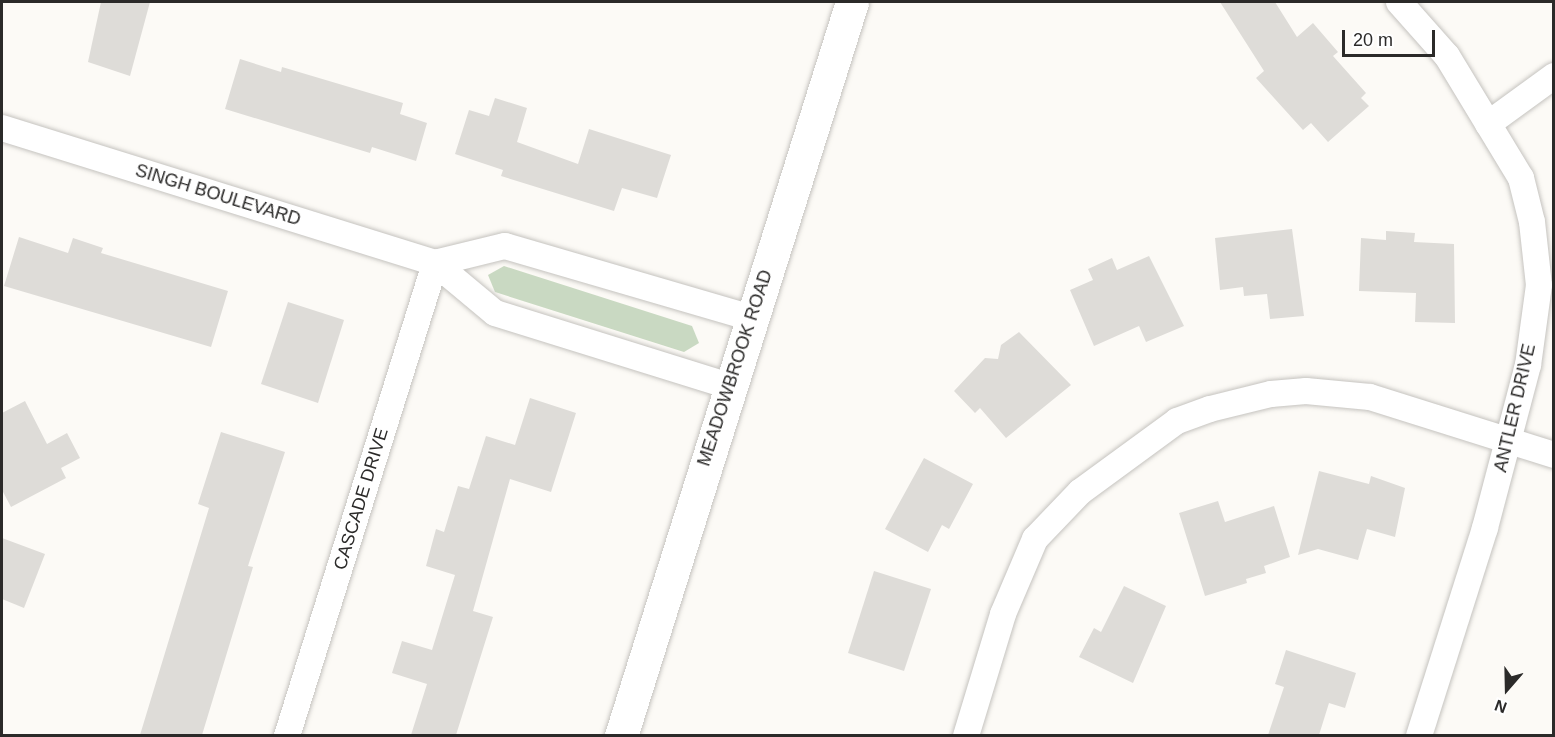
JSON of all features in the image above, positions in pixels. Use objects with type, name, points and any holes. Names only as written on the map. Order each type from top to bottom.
[{"type":"street","name":"MEADOWBROOK ROAD","points":[[621,735],[852,2]]},
{"type":"street","name":"ANTLER DRIVE","points":[[1400,2],[1447,56],[1521,178],[1532,222],[1539,285],[1528,365],[1485,528],[1419,735]]},
{"type":"street","points":[[1488,124],[1554,76]]},
{"type":"street","name":"SINGH BOULEVARD","points":[[2,128],[435,263],[495,313],[729,387]]},
{"type":"street","points":[[435,263],[505,246],[751,318]]},
{"type":"street","name":"CASCADE DRIVE","points":[[287,735],[435,263]]},
{"type":"street","points":[[966,735],[1003,614],[1035,539],[1087,486],[1178,421],[1209,409],[1306,391],[1370,397],[1554,455]]},
{"type":"green space","points":[[504,266],[692,326],[699,343],[684,352],[495,292],[488,275]]},
{"type":"building","points":[[101,2],[150,2],[130,76],[88,62]]},
{"type":"building","points":[[1220,2],[1275,2],[1297,37],[1313,23],[1338,52],[1333,56],[1366,93],[1361,98],[1369,106],[1328,142],[1311,123],[1303,130],[1256,78],[1264,71]]},
{"type":"building","points":[[240,59],[281,72],[282,67],[403,103],[400,114],[427,123],[416,161],[372,147],[370,153],[225,109]]},
{"type":"building","points":[[495,98],[527,108],[517,142],[578,164],[589,129],[671,155],[657,198],[622,188],[614,211],[501,176],[503,170],[455,154],[469,110],[489,116]]},
{"type":"building","points":[[1292,229],[1304,316],[1270,319],[1267,294],[1244,296],[1243,287],[1220,290],[1215,238]]},
{"type":"building","points":[[1386,231],[1415,233],[1414,242],[1454,244],[1455,323],[1415,322],[1416,293],[1359,291],[1361,238],[1386,240]]},
{"type":"building","points":[[19,237],[68,253],[73,238],[103,248],[101,253],[228,291],[211,347],[4,286]]},
{"type":"building","points":[[1149,256],[1184,326],[1146,342],[1139,326],[1094,346],[1070,290],[1093,280],[1088,269],[1112,258],[1117,270]]},
{"type":"building","points":[[288,302],[344,320],[318,403],[261,384]]},
{"type":"building","points":[[1019,332],[1071,385],[1006,438],[980,408],[975,413],[954,391],[985,358],[998,359],[1001,345]]},
{"type":"building","points":[[530,398],[576,413],[551,492],[510,479],[473,611],[493,617],[456,735],[411,735],[427,684],[392,673],[402,641],[432,650],[455,575],[426,566],[436,529],[444,532],[458,486],[469,489],[486,436],[515,445]]},
{"type":"building","points":[[25,401],[47,444],[67,433],[80,458],[61,468],[66,478],[11,507],[2,490],[2,413]]},
{"type":"building","points":[[221,432],[285,452],[248,566],[253,567],[202,735],[140,735],[209,508],[198,504]]},
{"type":"building","points":[[924,458],[973,484],[949,529],[942,525],[928,552],[885,529]]},
{"type":"building","points":[[1319,471],[1369,484],[1371,476],[1405,488],[1395,537],[1367,529],[1358,560],[1318,549],[1298,555]]},
{"type":"building","points":[[1218,501],[1225,522],[1274,506],[1290,557],[1264,566],[1266,573],[1246,579],[1247,583],[1205,596],[1179,513]]},
{"type":"building","points":[[2,538],[45,554],[24,608],[2,599]]},
{"type":"building","points":[[874,571],[931,589],[904,671],[848,653]]},
{"type":"building","points":[[1124,586],[1166,606],[1133,683],[1079,657],[1094,628],[1101,632]]},
{"type":"building","points":[[1286,650],[1356,673],[1345,708],[1329,703],[1319,735],[1268,735],[1284,687],[1275,684]]}]
